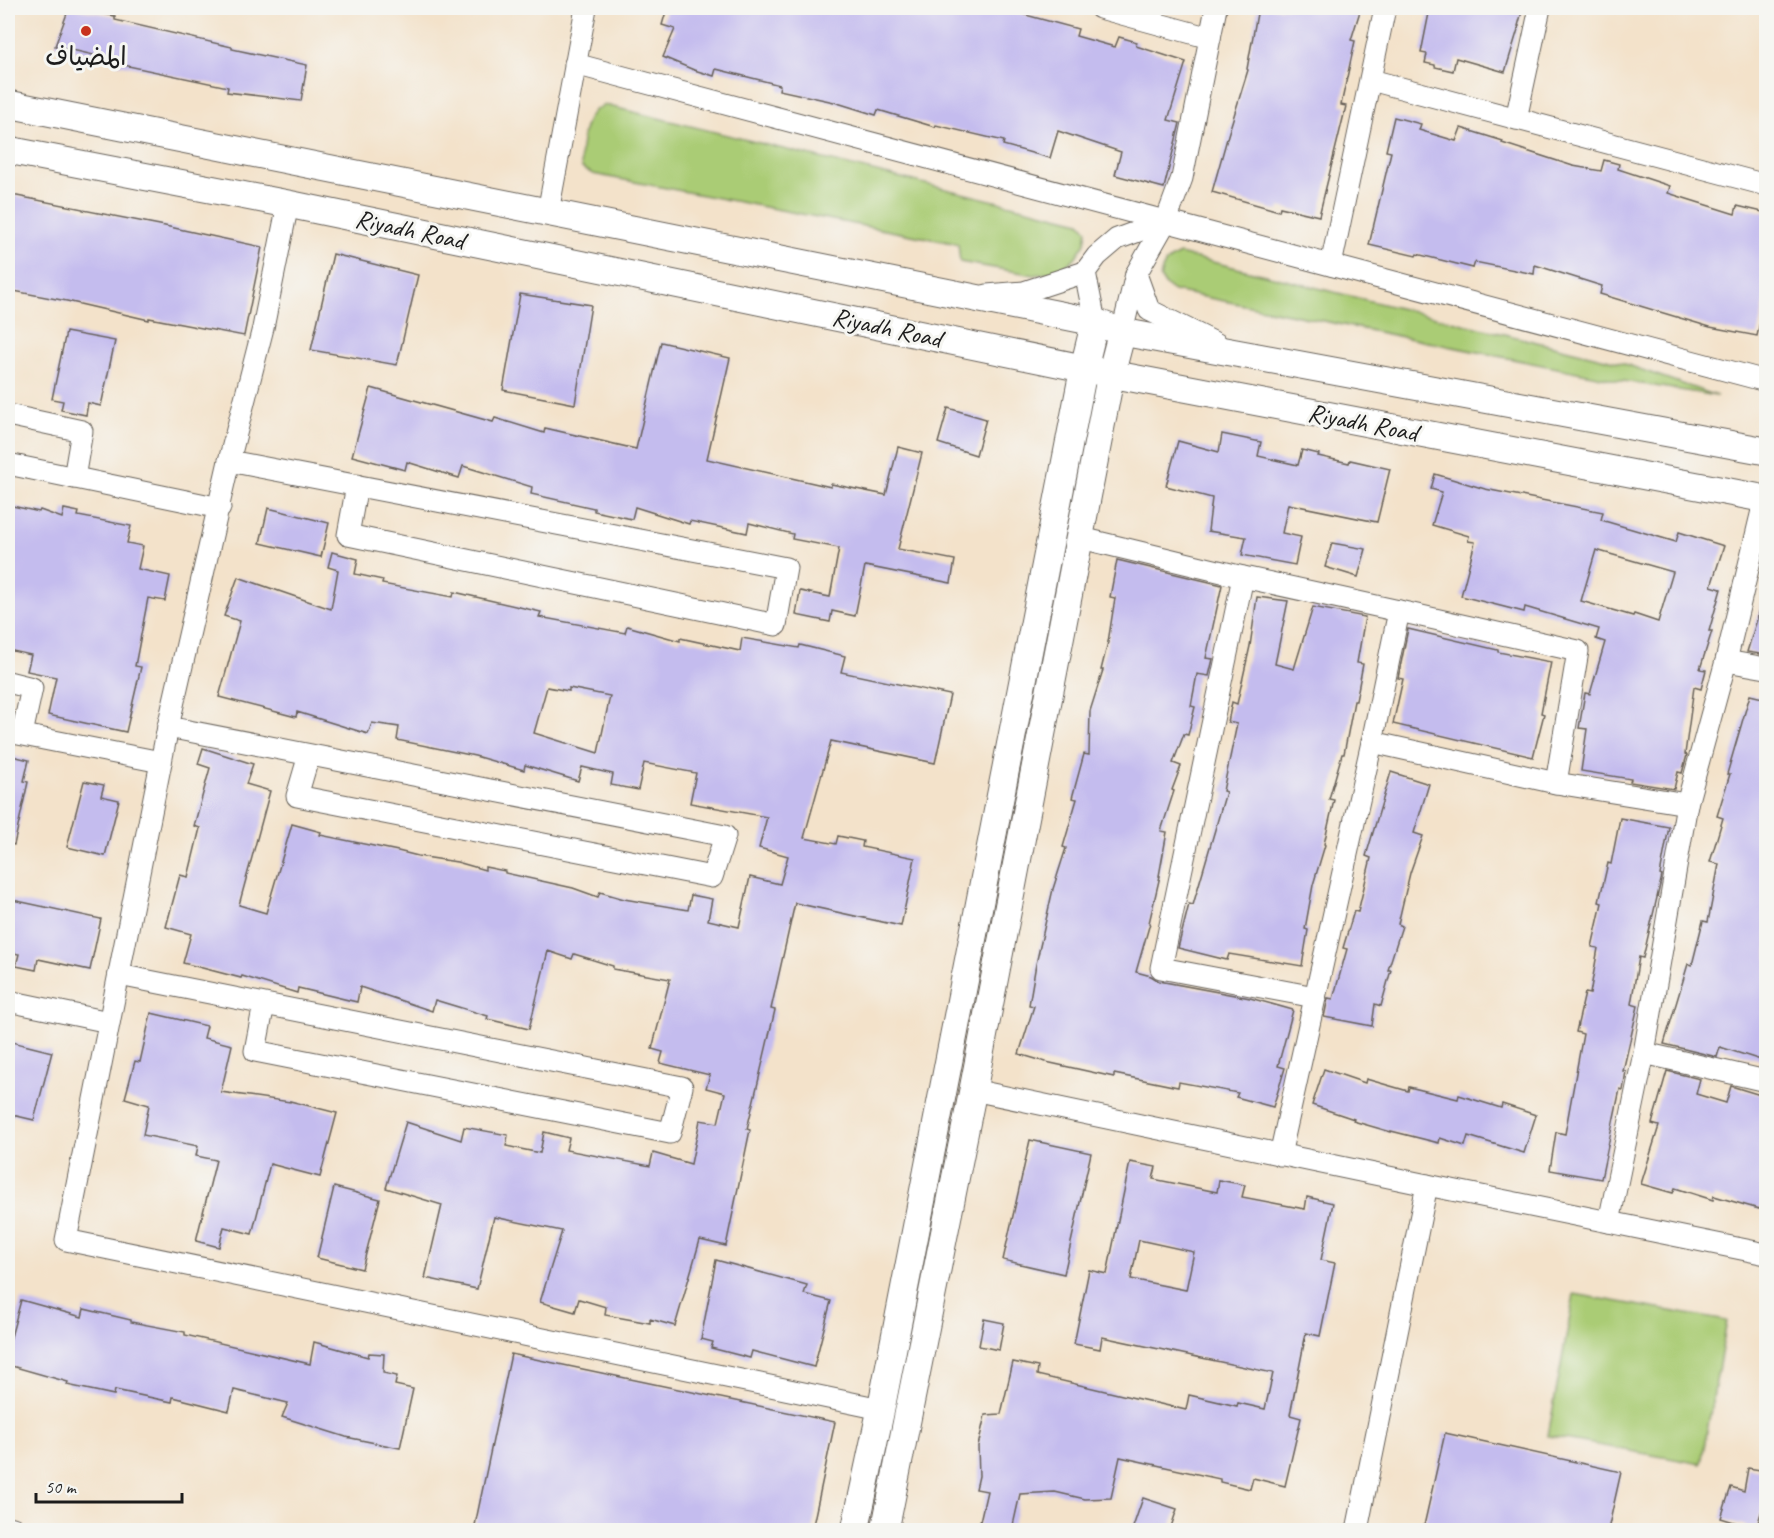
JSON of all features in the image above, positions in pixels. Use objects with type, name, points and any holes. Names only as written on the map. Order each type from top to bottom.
[{"type":"street","points":[[548,212],[586,8]]},
{"type":"street","points":[[1100,8],[1210,38]]},
{"type":"street","points":[[885,1530],[1081,538],[1111,374],[1136,274],[1182,178],[1216,8]]},
{"type":"street","points":[[1331,265],[1385,8]]},
{"type":"street","points":[[1516,119],[1540,8]]},
{"type":"street","points":[[575,64],[1155,232],[1331,265],[1767,381]]},
{"type":"street","points":[[1371,80],[1767,185]]},
{"type":"street","points":[[8,104],[1095,322],[1122,332],[1767,451]]},
{"type":"street","name":"Riyadh Road","points":[[8,150],[288,204],[1111,374],[1766,499]]},
{"type":"street","points":[[288,204],[262,328],[168,727],[66,1240],[880,1409]]},
{"type":"street","points":[[964,297],[1024,292],[1085,272],[1097,256],[1117,239],[1155,232]]},
{"type":"street","points":[[855,1530],[1084,367],[1095,322],[1085,272]]},
{"type":"street","points":[[1136,274],[1149,310],[1231,351]]},
{"type":"street","points":[[8,415],[82,431],[74,478]]},
{"type":"street","points":[[230,461],[357,485],[786,568],[776,625],[348,535],[357,485]]},
{"type":"street","points":[[8,464],[220,507]]},
{"type":"street","points":[[1609,1222],[1644,1053],[1687,804],[1726,661],[1766,499]]},
{"type":"street","points":[[1081,538],[1243,577],[1578,651],[1556,783]]},
{"type":"street","points":[[1243,577],[1161,968],[1315,997]]},
{"type":"street","points":[[1280,1155],[1399,610]]},
{"type":"street","points":[[1726,661],[1767,668]]},
{"type":"street","points":[[8,682],[32,688],[15,733],[161,762]]},
{"type":"street","points":[[168,727],[725,836],[712,877],[297,796],[309,755]]},
{"type":"street","points":[[1372,742],[1556,783],[1687,804]]},
{"type":"street","points":[[119,975],[682,1087],[670,1133],[255,1051],[264,1004]]},
{"type":"street","points":[[8,1001],[109,1022]]},
{"type":"street","points":[[1644,1053],[1767,1081]]},
{"type":"street","points":[[973,1090],[1767,1254]]},
{"type":"street","points":[[1358,1530],[1426,1185]]},
{"type":"street","points":[[8,1527],[13,1530]]},
{"type":"green space","points":[[605,105],[1080,222],[1087,230],[1085,243],[1075,258],[1059,271],[1034,275],[960,262],[958,244],[593,174],[582,168],[582,139],[589,117]]},
{"type":"green space","points":[[1180,254],[1622,363],[1717,396],[1617,380],[1174,291],[1165,285],[1160,277],[1167,262]]},
{"type":"green space","points":[[1574,1294],[1727,1321],[1701,1464],[1548,1436]]},
{"type":"building","points":[[69,8],[115,16],[115,20],[307,65],[301,101],[227,92],[228,87],[114,63],[115,60],[55,46]]},
{"type":"building","points":[[667,8],[1000,8],[1078,29],[1076,36],[1115,47],[1119,37],[1137,42],[1136,46],[1186,62],[1168,120],[1180,123],[1164,188],[1115,175],[1121,152],[1058,131],[1050,158],[1003,145],[1004,141],[936,125],[935,127],[878,110],[876,115],[834,102],[779,90],[780,85],[716,69],[714,76],[694,70],[663,57],[675,29],[662,25]]},
{"type":"building","points":[[1258,8],[1361,8],[1351,40],[1355,41],[1341,105],[1346,106],[1319,216],[1280,207],[1279,211],[1212,192],[1248,70]]},
{"type":"building","points":[[1430,8],[1523,8],[1505,72],[1456,58],[1453,71],[1425,63],[1427,54],[1421,53]]},
{"type":"building","points":[[1394,117],[1421,124],[1419,130],[1456,141],[1461,128],[1573,166],[1601,171],[1604,160],[1619,164],[1618,169],[1670,186],[1668,193],[1735,214],[1737,206],[1767,213],[1767,291],[1757,336],[1710,327],[1600,294],[1602,286],[1535,265],[1534,274],[1475,262],[1473,268],[1369,245],[1391,152],[1386,151]]},
{"type":"building","points":[[12,195],[262,247],[244,336],[149,318],[149,320],[8,290],[8,211]]},
{"type":"building","points":[[333,254],[418,275],[397,365],[311,350]]},
{"type":"building","points":[[520,294],[591,305],[575,404],[503,390]]},
{"type":"building","points":[[66,332],[115,341],[101,406],[88,403],[86,415],[61,410],[63,401],[52,399]]},
{"type":"building","points":[[661,342],[730,358],[707,459],[831,487],[831,484],[886,495],[898,447],[922,453],[898,549],[955,560],[951,583],[865,566],[855,616],[832,611],[830,622],[796,615],[800,591],[830,597],[839,548],[792,539],[793,534],[749,523],[747,533],[690,521],[689,524],[635,507],[632,519],[594,511],[594,508],[531,494],[532,487],[463,466],[459,478],[407,462],[405,470],[352,456],[371,388],[493,422],[495,418],[544,433],[545,428],[636,449]]},
{"type":"building","points":[[948,408],[986,419],[976,455],[938,443]]},
{"type":"building","points":[[1222,434],[1261,442],[1258,456],[1298,465],[1302,450],[1349,463],[1350,460],[1390,469],[1377,522],[1288,504],[1282,533],[1301,537],[1295,565],[1242,555],[1246,537],[1208,531],[1212,498],[1166,486],[1178,441],[1219,452]]},
{"type":"building","points":[[1435,474],[1485,489],[1603,512],[1601,520],[1676,542],[1679,532],[1724,546],[1711,586],[1721,589],[1709,631],[1712,631],[1700,669],[1706,670],[1701,689],[1694,687],[1685,754],[1687,755],[1682,773],[1678,772],[1674,789],[1581,771],[1587,729],[1579,728],[1585,693],[1590,694],[1605,642],[1596,639],[1599,629],[1525,607],[1524,612],[1461,596],[1475,542],[1468,541],[1469,536],[1432,525],[1442,492],[1431,489]],"holes":[[[1596,550],[1673,572],[1658,622],[1581,601]]]},
{"type":"building","points":[[8,505],[39,512],[40,510],[62,518],[64,509],[79,512],[78,516],[131,526],[127,543],[143,546],[138,569],[170,576],[165,601],[148,598],[135,666],[141,667],[126,732],[48,715],[56,677],[27,671],[31,655],[8,650]]},
{"type":"building","points":[[268,508],[329,523],[321,557],[260,543]]},
{"type":"building","points":[[1332,543],[1366,549],[1358,577],[1325,567]]},
{"type":"building","points":[[332,552],[358,559],[355,574],[383,580],[382,584],[453,597],[454,592],[541,612],[539,617],[625,633],[627,626],[680,641],[680,638],[740,651],[742,638],[799,648],[800,645],[845,656],[841,672],[950,695],[935,763],[831,741],[804,838],[836,844],[838,836],[863,841],[862,847],[915,858],[901,926],[795,903],[771,1009],[775,1010],[747,1129],[750,1130],[726,1246],[700,1240],[675,1326],[650,1319],[650,1323],[605,1315],[606,1307],[579,1299],[575,1312],[540,1302],[562,1231],[494,1217],[477,1289],[425,1278],[442,1205],[386,1188],[406,1122],[461,1140],[464,1127],[508,1135],[506,1146],[540,1153],[544,1132],[569,1138],[566,1150],[650,1166],[653,1153],[691,1164],[700,1120],[718,1123],[725,1093],[706,1088],[710,1075],[660,1063],[663,1052],[652,1049],[670,979],[613,969],[613,966],[574,954],[572,959],[548,951],[529,1029],[487,1019],[488,1016],[435,1000],[432,1011],[360,987],[357,1002],[298,988],[297,993],[242,976],[241,978],[183,963],[191,934],[166,927],[180,875],[188,877],[200,828],[194,826],[210,768],[198,764],[203,748],[253,764],[246,784],[270,791],[239,905],[266,913],[292,824],[321,832],[320,835],[457,862],[485,870],[485,867],[505,871],[505,873],[573,888],[598,897],[600,892],[624,899],[688,910],[691,895],[712,899],[708,920],[739,927],[750,877],[780,884],[788,856],[759,848],[767,817],[690,803],[696,773],[644,763],[638,790],[611,785],[613,774],[582,767],[578,781],[525,765],[524,770],[475,756],[397,740],[399,727],[372,723],[368,734],[297,712],[296,717],[219,697],[240,621],[224,616],[238,577],[331,609],[338,570],[328,567]],"holes":[[[547,687],[569,691],[569,688],[610,696],[598,753],[534,733]]]},
{"type":"building","points":[[1117,560],[1222,585],[1206,658],[1213,659],[1209,676],[1197,674],[1191,706],[1195,707],[1188,735],[1184,734],[1173,763],[1181,766],[1161,831],[1167,832],[1160,876],[1136,972],[1159,981],[1250,998],[1293,1010],[1278,1066],[1285,1068],[1273,1107],[1236,1097],[1238,1093],[1179,1082],[1178,1087],[1114,1074],[1114,1077],[1019,1054],[1034,1006],[1029,1005],[1036,964],[1053,889],[1066,848],[1063,847],[1077,799],[1072,798],[1084,754],[1089,755],[1090,711],[1103,670],[1101,670],[1115,598],[1110,597]]},
{"type":"building","points":[[1257,597],[1288,601],[1275,664],[1294,669],[1313,607],[1365,617],[1357,663],[1363,664],[1344,754],[1342,754],[1329,799],[1334,800],[1325,845],[1313,885],[1305,929],[1308,930],[1302,966],[1229,954],[1227,960],[1178,948],[1189,904],[1193,905],[1226,792],[1223,791],[1237,724],[1228,722],[1232,702],[1237,704],[1250,646]]},
{"type":"building","points":[[1763,600],[1767,601],[1767,655],[1747,652]]},
{"type":"building","points":[[1408,629],[1498,650],[1498,652],[1551,662],[1541,713],[1544,714],[1533,757],[1393,724],[1403,679],[1398,678]]},
{"type":"building","points":[[1750,695],[1767,699],[1767,1062],[1720,1047],[1717,1057],[1664,1044],[1688,964],[1692,965],[1703,921],[1708,922],[1719,864],[1710,862],[1723,818],[1717,816]]},
{"type":"building","points":[[8,755],[29,760],[24,781],[28,782],[14,845],[8,844]]},
{"type":"building","points":[[1391,772],[1429,784],[1414,833],[1423,836],[1410,873],[1398,924],[1402,926],[1388,970],[1391,970],[1381,1006],[1375,1004],[1372,1026],[1324,1017],[1328,998],[1333,999],[1347,949],[1343,948],[1354,911],[1358,912],[1371,858],[1366,856]]},
{"type":"building","points":[[84,781],[104,785],[101,796],[119,800],[105,856],[67,847]]},
{"type":"building","points":[[1620,818],[1669,827],[1660,875],[1662,876],[1643,958],[1639,957],[1631,1004],[1638,1006],[1623,1071],[1626,1071],[1623,1090],[1620,1089],[1601,1179],[1550,1170],[1556,1132],[1565,1134],[1583,1034],[1576,1032],[1585,993],[1590,994],[1598,948],[1592,947],[1602,903],[1599,902],[1608,863],[1611,864]]},
{"type":"building","points":[[8,899],[101,919],[90,970],[38,959],[36,970],[16,966],[19,954],[8,952]]},
{"type":"building","points":[[151,1013],[207,1026],[204,1038],[232,1045],[221,1092],[290,1101],[337,1113],[320,1177],[270,1164],[252,1234],[224,1227],[219,1247],[196,1241],[216,1160],[196,1156],[198,1146],[143,1135],[149,1105],[125,1098],[135,1061],[140,1062]]},
{"type":"building","points":[[8,1041],[52,1052],[34,1120],[8,1114]]},
{"type":"building","points":[[1324,1069],[1365,1083],[1366,1079],[1408,1091],[1409,1087],[1458,1099],[1459,1095],[1501,1108],[1502,1104],[1536,1115],[1524,1153],[1468,1136],[1465,1146],[1440,1138],[1439,1143],[1353,1121],[1354,1119],[1312,1105]]},
{"type":"building","points":[[1667,1071],[1700,1079],[1696,1094],[1726,1103],[1731,1086],[1767,1097],[1762,1114],[1767,1116],[1767,1182],[1759,1209],[1714,1196],[1713,1200],[1675,1188],[1673,1193],[1641,1184],[1659,1126],[1652,1124]]},
{"type":"building","points":[[1030,1140],[1091,1153],[1064,1274],[1003,1260]]},
{"type":"building","points":[[1130,1162],[1156,1167],[1153,1179],[1217,1192],[1219,1180],[1245,1185],[1242,1197],[1305,1209],[1307,1197],[1333,1203],[1321,1260],[1335,1263],[1320,1336],[1306,1333],[1290,1415],[1301,1418],[1285,1486],[1253,1478],[1250,1489],[1220,1482],[1220,1479],[1120,1457],[1111,1498],[1085,1499],[1055,1492],[1020,1494],[1012,1530],[978,1530],[987,1491],[976,1489],[979,1476],[978,1446],[985,1415],[1001,1414],[1013,1362],[1038,1367],[1037,1375],[1186,1410],[1189,1395],[1237,1406],[1238,1403],[1265,1409],[1273,1373],[1102,1337],[1100,1349],[1074,1344],[1089,1270],[1107,1274]],"holes":[[[1139,1240],[1194,1252],[1186,1290],[1131,1279]]]},
{"type":"building","points":[[334,1187],[380,1199],[362,1269],[317,1258]]},
{"type":"building","points":[[716,1260],[807,1285],[804,1294],[831,1301],[814,1367],[752,1351],[750,1358],[711,1348],[713,1342],[701,1339]]},
{"type":"building","points":[[21,1300],[82,1317],[84,1309],[310,1364],[314,1342],[368,1357],[369,1353],[384,1354],[383,1373],[397,1376],[395,1385],[413,1389],[400,1448],[346,1437],[282,1417],[288,1403],[234,1390],[229,1411],[173,1397],[172,1402],[115,1390],[114,1395],[67,1385],[68,1382],[8,1365],[8,1348]]},
{"type":"building","points":[[984,1319],[1004,1323],[999,1350],[979,1346]]},
{"type":"building","points":[[511,1354],[835,1422],[812,1530],[474,1530]]},
{"type":"building","points":[[1445,1433],[1621,1472],[1608,1530],[1423,1530]]},
{"type":"building","points":[[1748,1468],[1767,1471],[1763,1497],[1766,1497],[1756,1529],[1721,1518],[1731,1487],[1744,1491]]},
{"type":"building","points":[[1143,1498],[1177,1509],[1170,1530],[1132,1530]]},
{"type":"place","name":"المضياف","points":[[86,31]]}]
